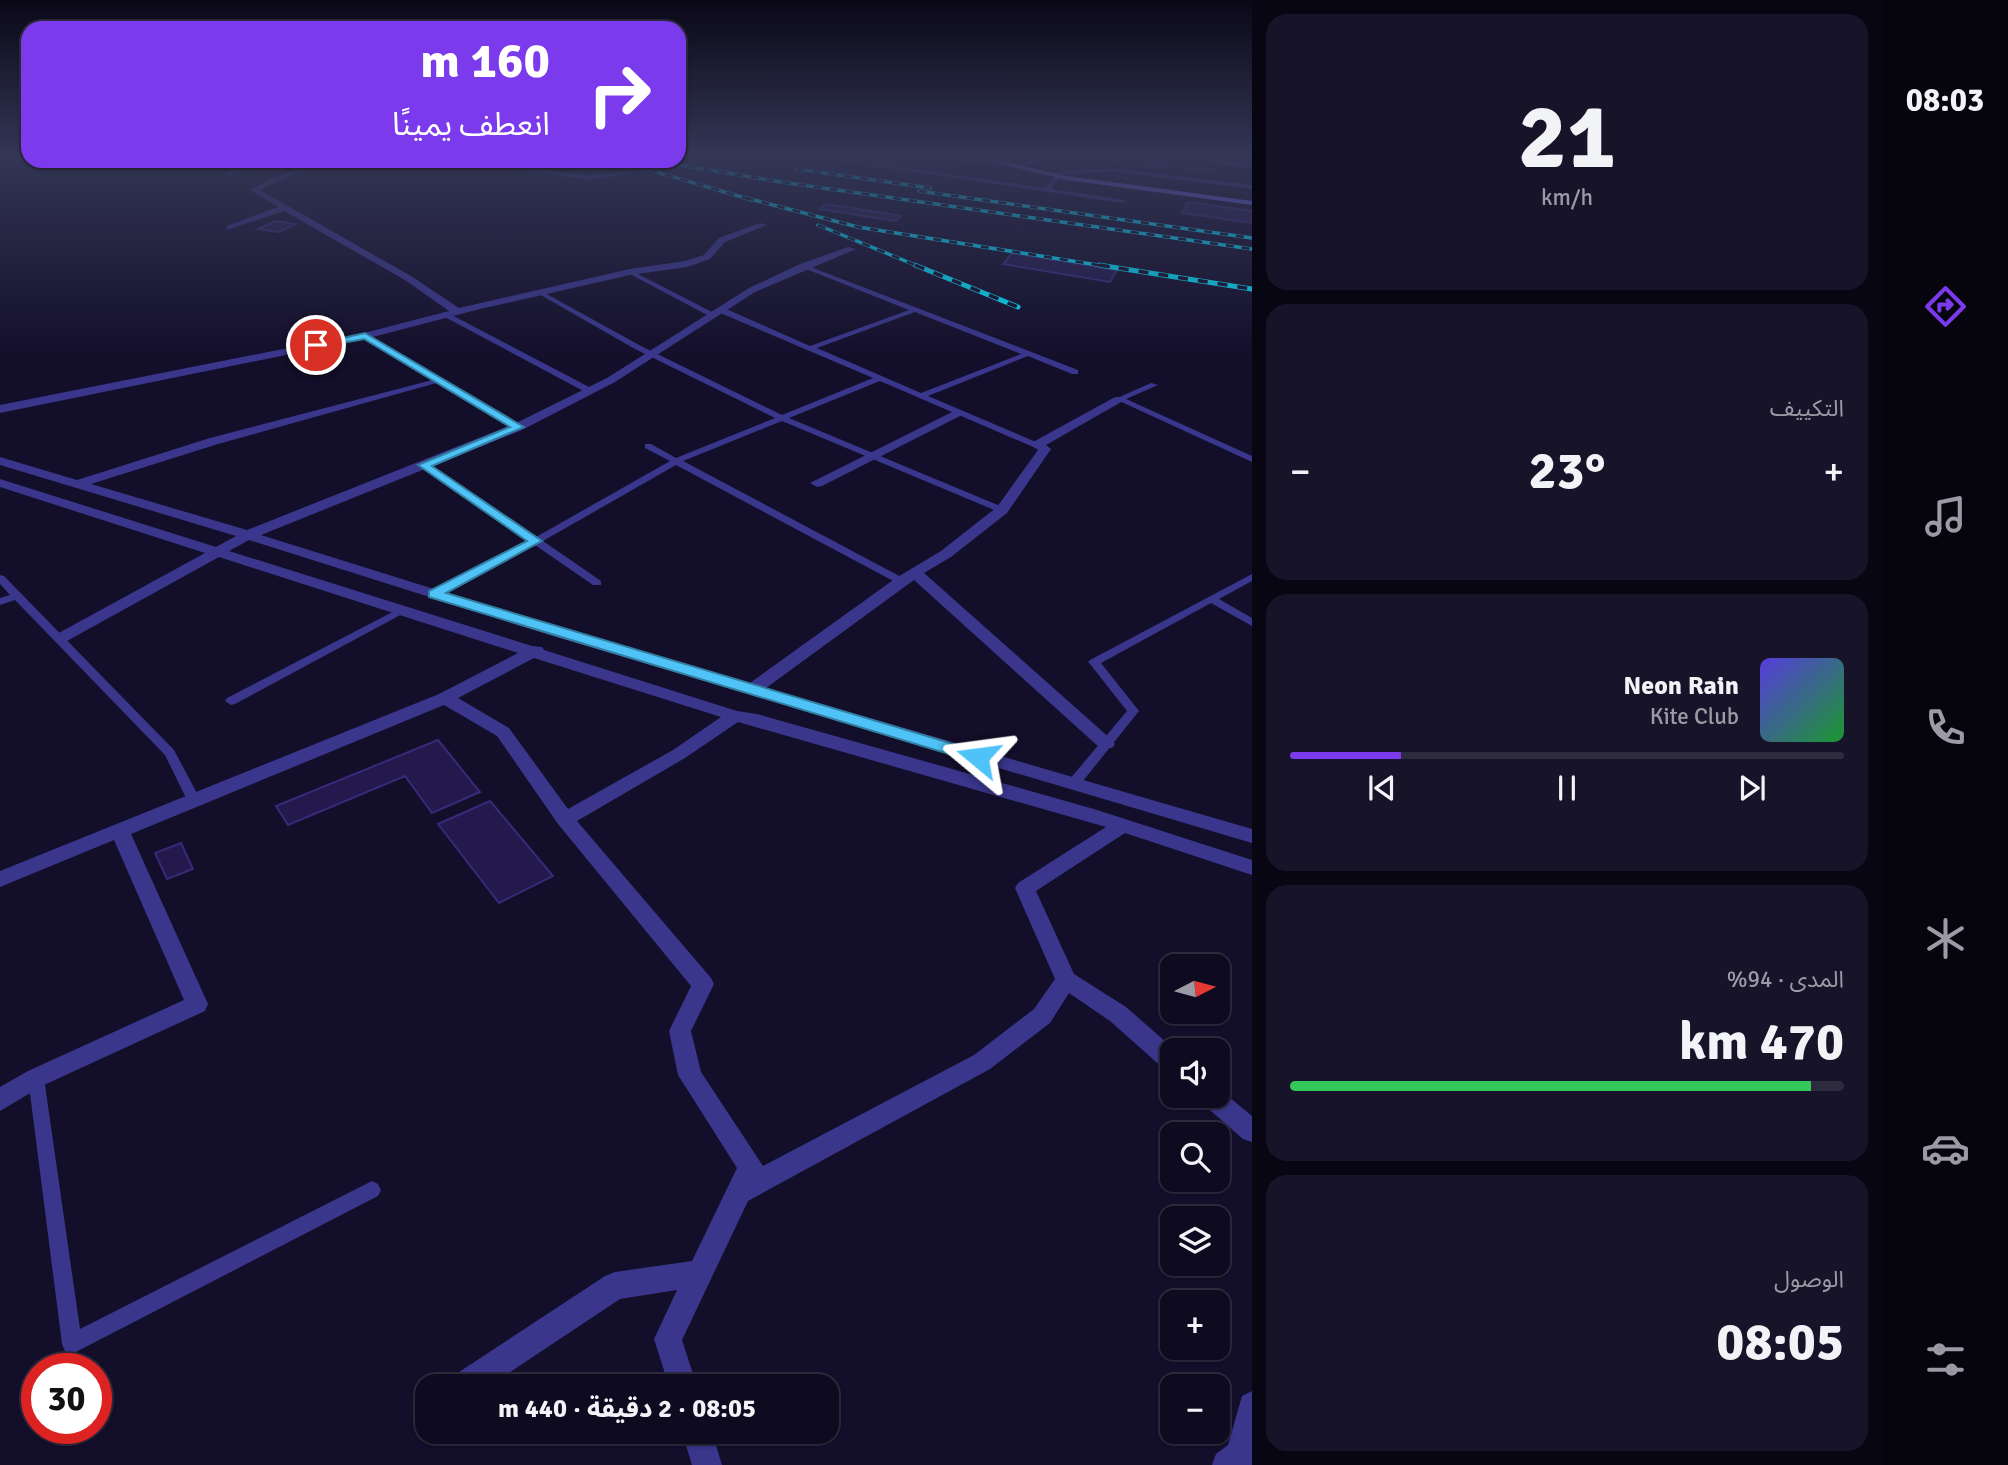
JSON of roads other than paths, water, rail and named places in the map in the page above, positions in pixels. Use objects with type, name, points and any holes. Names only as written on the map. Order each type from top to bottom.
[{"type":"street","points":[[230,228],[246,222]]},
{"type":"street","points":[[311,222],[408,278],[451,313]]},
{"type":"street","points":[[0,410],[365,335],[630,272],[700,261],[722,240],[763,225]]},
{"type":"street","points":[[61,638],[248,535],[518,427],[590,391],[752,290],[851,249]]},
{"type":"street","points":[[78,484],[203,444],[436,380]]},
{"type":"street","points":[[752,690],[1002,510],[1045,449],[1037,445],[1119,399]]},
{"type":"street","points":[[817,483],[960,413]]},
{"type":"street","points":[[0,461],[248,535],[559,634],[1252,836]]},
{"type":"street","points":[[0,483],[735,716],[751,718],[1122,827],[1252,868]]},
{"type":"street","points":[[909,578],[1106,744]]},
{"type":"street","points":[[0,879],[445,698],[532,652],[559,634]]},
{"type":"street","points":[[445,698],[503,732],[565,819],[703,985],[680,1031],[690,1075],[751,1167],[668,1339],[678,1374]]},
{"type":"street","points":[[565,819],[679,754],[735,716]]},
{"type":"street","points":[[1122,827],[1025,888],[1066,980],[1118,1014],[1160,1051]]},
{"type":"street","points":[[0,1100],[36,1078],[197,1004],[119,829]]},
{"type":"street","points":[[738,1193],[982,1062],[1042,1016],[1066,980]]},
{"type":"street","points":[[1226,1108],[1252,1131]]},
{"type":"street","points":[[481,1374],[615,1286],[700,1273]]},
{"type":"street","points":[[1227,1465],[1241,1454],[1252,1406]]},
{"type":"street","points":[[701,1444],[708,1465]]},
{"type":"lane","points":[[803,267],[1075,372]]},
{"type":"lane","points":[[630,272],[718,312],[811,348],[1045,449]]},
{"type":"lane","points":[[541,293],[650,355],[870,457],[1002,510]]},
{"type":"lane","points":[[811,348],[915,310]]},
{"type":"lane","points":[[451,313],[590,391]]},
{"type":"lane","points":[[365,335],[518,427]]},
{"type":"lane","points":[[920,396],[1029,353]]},
{"type":"lane","points":[[434,594],[536,541],[678,460],[880,378]]},
{"type":"lane","points":[[1119,399],[1154,385]]},
{"type":"lane","points":[[1119,399],[1252,459]]},
{"type":"lane","points":[[648,446],[909,578]]},
{"type":"lane","points":[[424,465],[597,583]]},
{"type":"lane","points":[[1074,783],[1133,711],[1094,662],[1252,577]]},
{"type":"lane","points":[[0,578],[170,753],[193,799]]},
{"type":"lane","points":[[0,602],[16,596]]},
{"type":"lane","points":[[1211,599],[1252,623]]},
{"type":"lane","points":[[231,701],[402,610]]},
{"type":"lane","points":[[36,1078],[72,1344],[372,1189]]},
{"type":"railway","points":[[840,222],[1110,267]]},
{"type":"railway","points":[[1065,222],[1252,249]]},
{"type":"railway","points":[[1141,222],[1252,238]]},
{"type":"railway","points":[[818,225],[920,267]]},
{"type":"railway","points":[[915,265],[1018,307]]},
{"type":"railway","points":[[1099,265],[1252,289]]}]
